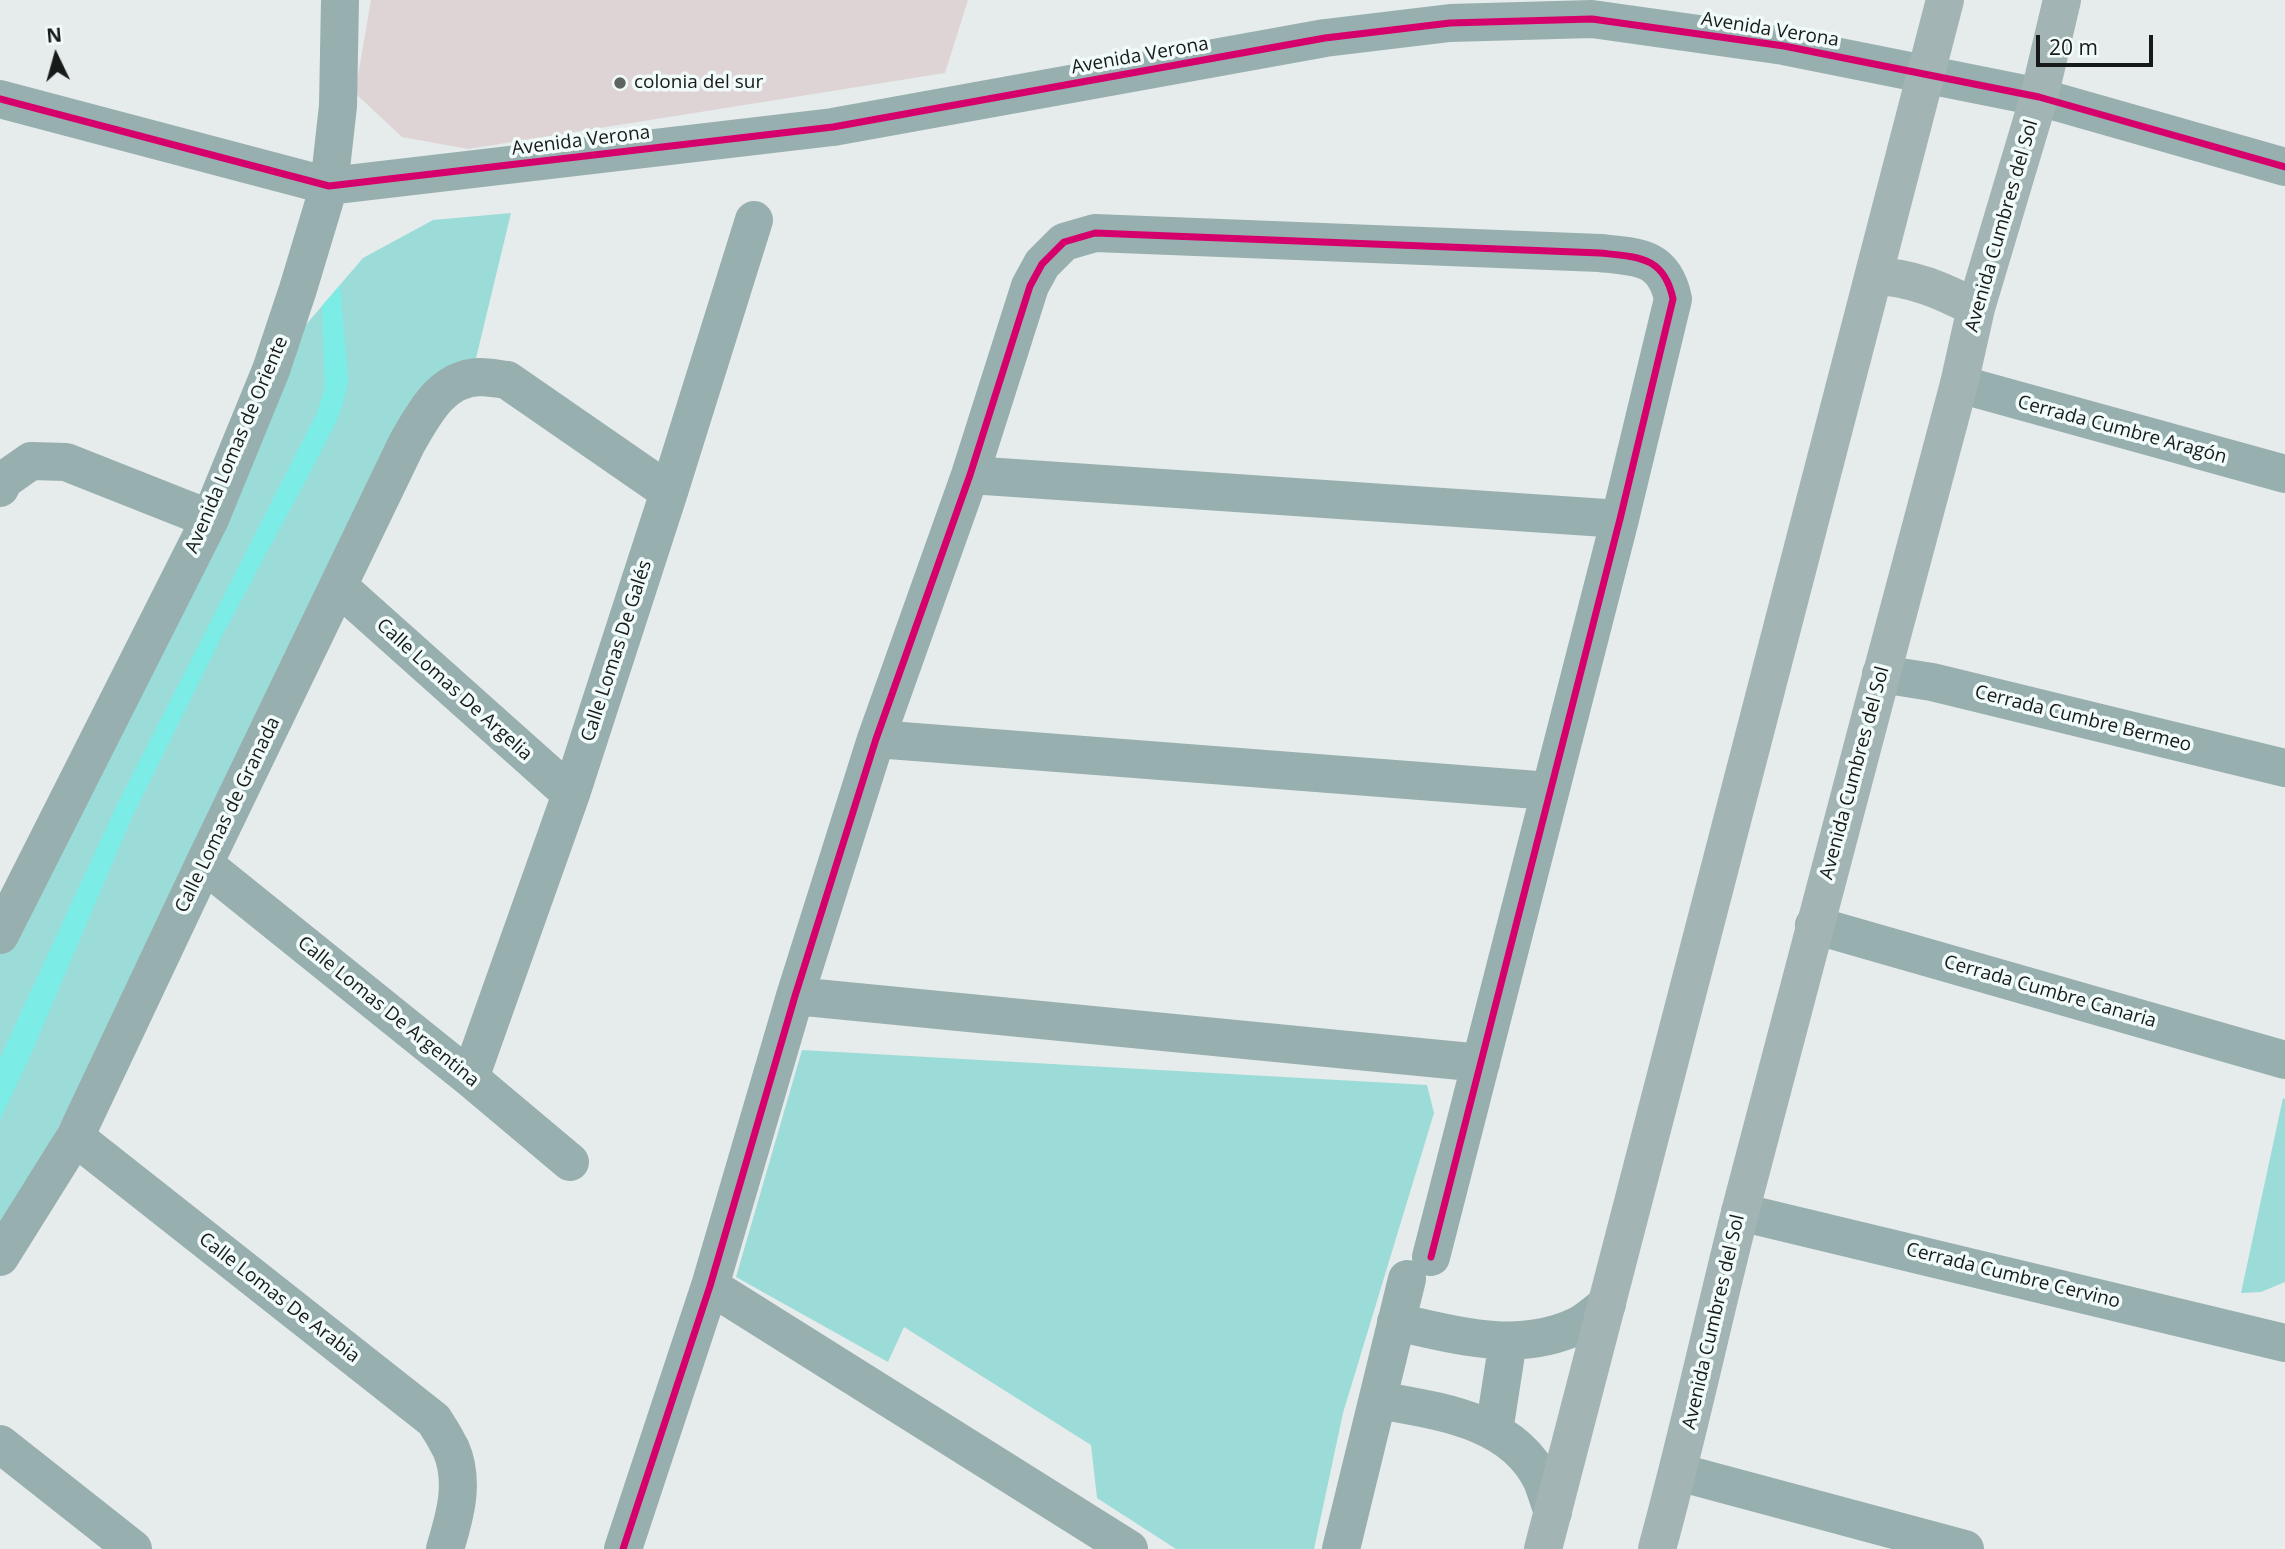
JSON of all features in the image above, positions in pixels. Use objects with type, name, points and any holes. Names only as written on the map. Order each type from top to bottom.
[{"type":"main road","points":[[1543,1549],[1945,0]]},
{"type":"main road","name":"Avenida Cumbres del Sol","points":[[1657,1549],[1814,925],[1959,384],[1976,307],[2039,97],[2062,0]]},
{"type":"main road","points":[[1874,276],[1894,276],[1920,282],[1976,307]]},
{"type":"street","name":"Avenida Lomas de Oriente","points":[[0,935],[210,519],[271,370],[329,186],[338,106],[340,0]]},
{"type":"street","name":"Avenida Verona","points":[[0,99],[329,186],[833,127],[1325,38],[1450,23],[1592,19],[1784,46],[2039,97],[2285,167]]},
{"type":"street","name":"Calle Lomas De Galés","points":[[470,1078],[571,794],[754,220]]},
{"type":"street","points":[[625,1548],[710,1286],[795,996],[876,739],[970,475],[1030,286],[1042,264],[1064,242],[1095,233],[1600,253],[1639,258],[1662,270],[1670,284],[1673,299],[1620,519],[1481,1063],[1419,1268],[1396,1322],[1341,1549]]},
{"type":"street","name":"Calle Lomas de Granada","points":[[0,1257],[75,1137],[407,443],[433,399],[461,381],[480,377],[507,380],[669,492]]},
{"type":"street","name":"Cerrada Cumbre Aragón","points":[[1959,384],[2285,474]]},
{"type":"street","points":[[0,488],[4,480],[31,461],[66,461],[210,519]]},
{"type":"street","points":[[970,475],[1620,519]]},
{"type":"street","name":"Calle Lomas De Argelia","points":[[338,586],[571,794]]},
{"type":"street","name":"Cerrada Cumbre Bermeo","points":[[1881,674],[1932,682],[2285,768]]},
{"type":"street","points":[[876,739],[1550,791]]},
{"type":"street","name":"Calle Lomas De Argentina","points":[[204,864],[570,1162]]},
{"type":"street","name":"Cerrada Cumbre Canaria","points":[[1814,925],[2285,1059]]},
{"type":"street","points":[[795,996],[1481,1063]]},
{"type":"street","name":"Calle Lomas De Arabia","points":[[75,1137],[434,1420],[451,1450],[458,1477],[456,1512],[445,1549]]},
{"type":"street","name":"Cerrada Cumbre Cervino","points":[[1740,1212],[2285,1343]]},
{"type":"street","points":[[710,1286],[1129,1549]]},
{"type":"street","points":[[1396,1322],[1471,1338],[1507,1341],[1544,1338],[1578,1325],[1607,1304]]},
{"type":"street","points":[[1494,1431],[1507,1341]]},
{"type":"street","points":[[1378,1400],[1457,1415],[1494,1431],[1521,1451],[1541,1480],[1552,1512]]},
{"type":"street","points":[[0,1444],[133,1549]]},
{"type":"street","points":[[1678,1472],[1965,1549]]},
{"type":"shaded area","points":[[511,213],[471,379],[433,399],[0,1241],[0,935],[271,370],[363,258],[433,220]]},
{"type":"shaded area","points":[[340,285],[348,380],[337,420],[224,632],[132,817],[0,1120],[0,1058],[116,807],[317,413],[325,388],[322,306]]},
{"type":"shaded area","points":[[802,1050],[1427,1085],[1434,1113],[1343,1413],[1314,1549],[1176,1549],[1097,1498],[1091,1445],[904,1327],[888,1362],[736,1277]]},
{"type":"shaded area","points":[[2283,1098],[2285,1282],[2261,1292],[2241,1293]]},
{"type":"building","name":"colonia del sur","points":[[371,0],[968,0],[945,73],[468,149],[402,137],[355,93]]},
{"type":"cycle path","points":[[0,99],[329,186],[833,127],[1325,38],[1450,23],[1592,19],[1784,46],[2039,97],[2285,167]]},
{"type":"cycle path","points":[[623,1549],[710,1286],[795,996],[876,739],[970,475],[1030,286],[1042,264],[1064,242],[1095,233],[1600,253],[1647,261],[1663,274],[1669,285],[1673,299],[1620,519],[1431,1257]]},
{"type":"place","name":"colonia del sur","points":[[620,83]]}]
